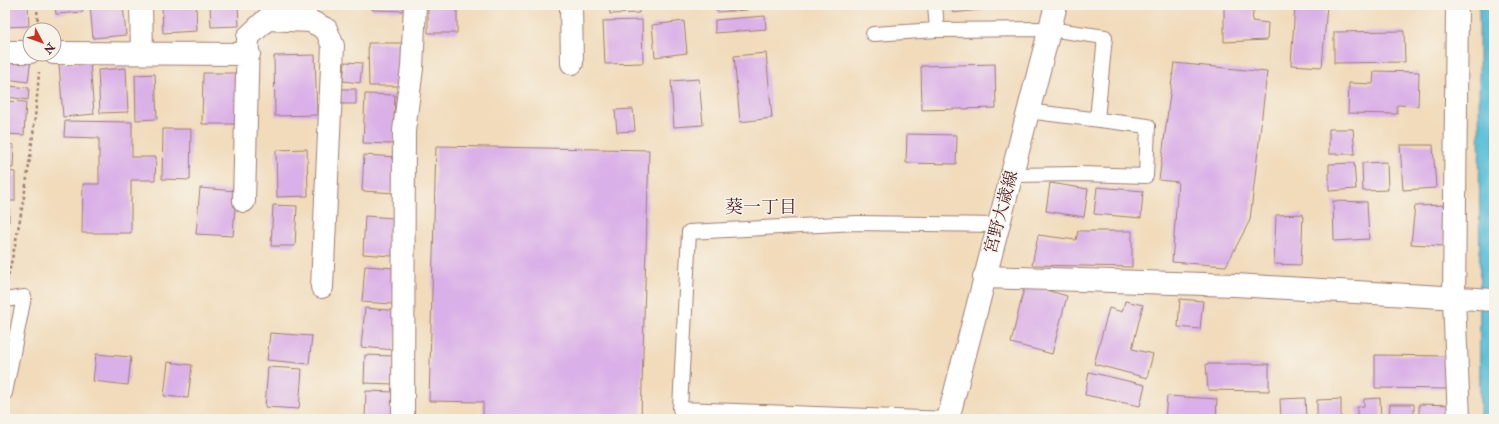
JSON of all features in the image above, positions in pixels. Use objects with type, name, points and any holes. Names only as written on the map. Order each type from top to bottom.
[{"type":"street","points":[[141,5],[142,54]]},
{"type":"street","points":[[403,419],[404,131],[412,68],[415,5]]},
{"type":"street","points":[[572,5],[572,63]]},
{"type":"street","name":"宮野大歳線","points":[[948,419],[1027,111],[1056,5]]},
{"type":"street","points":[[1457,5],[1454,298],[1459,419]]},
{"type":"street","points":[[244,202],[249,54],[248,37],[266,19],[310,21],[326,29],[333,46],[322,287]]},
{"type":"street","points":[[5,52],[22,57]]},
{"type":"street","points":[[62,53],[249,54]]},
{"type":"street","points":[[984,277],[1235,286],[1494,300]]},
{"type":"lane","points":[[935,5],[937,30]]},
{"type":"lane","points":[[873,34],[937,30],[1049,30],[1104,37],[1097,120]]},
{"type":"lane","points":[[1011,175],[1146,176],[1148,126],[1027,111]]},
{"type":"lane","points":[[948,419],[680,409],[689,232],[857,223],[998,225]]},
{"type":"lane","points":[[5,300],[24,297],[5,394]]},
{"type":"path","points":[[37,5],[38,22]]},
{"type":"path","points":[[7,282],[18,231],[36,110],[34,62]]},
{"type":"water","points":[[1479,5],[1494,5],[1494,419],[1480,419]]},
{"type":"building","points":[[5,5],[28,5],[29,22],[22,22],[22,26],[5,27]]},
{"type":"building","points":[[55,5],[83,5],[83,12],[56,14]]},
{"type":"building","points":[[90,5],[123,5],[126,35],[93,38]]},
{"type":"building","points":[[162,5],[196,5],[197,31],[163,33]]},
{"type":"building","points":[[210,5],[238,5],[239,26],[211,27]]},
{"type":"building","points":[[312,5],[342,5],[342,8],[312,7]]},
{"type":"building","points":[[373,5],[408,5],[408,11],[372,10]]},
{"type":"building","points":[[428,5],[457,5],[457,33],[428,33]]},
{"type":"building","points":[[609,5],[639,5],[639,13],[610,14]]},
{"type":"building","points":[[716,5],[746,5],[747,10],[717,12]]},
{"type":"building","points":[[952,5],[1012,5],[1012,6],[953,13]]},
{"type":"building","points":[[1224,5],[1254,5],[1252,21],[1268,23],[1267,40],[1224,42]]},
{"type":"building","points":[[1295,5],[1327,5],[1322,67],[1291,65]]},
{"type":"building","points":[[1336,5],[1347,5],[1347,6],[1336,7]]},
{"type":"building","points":[[765,16],[766,29],[715,33],[715,20]]},
{"type":"building","points":[[642,20],[643,63],[605,64],[603,21]]},
{"type":"building","points":[[684,21],[687,53],[655,57],[652,25]]},
{"type":"building","points":[[1404,31],[1405,62],[1334,63],[1334,32]]},
{"type":"building","points":[[368,43],[402,43],[402,86],[369,86]]},
{"type":"building","points":[[766,53],[772,118],[740,122],[734,56]]},
{"type":"building","points":[[5,55],[22,57],[22,62],[30,62],[28,82],[5,79]]},
{"type":"building","points":[[315,55],[317,115],[275,116],[274,56]]},
{"type":"building","points":[[90,62],[94,114],[63,117],[59,64]]},
{"type":"building","points":[[345,62],[362,63],[360,83],[343,81]]},
{"type":"building","points":[[1174,63],[1267,72],[1250,220],[1226,266],[1172,262],[1178,182],[1159,180]]},
{"type":"building","points":[[995,64],[996,108],[922,110],[921,66]]},
{"type":"building","points":[[126,68],[128,112],[100,113],[98,70]]},
{"type":"building","points":[[1374,71],[1419,72],[1418,106],[1397,105],[1397,114],[1348,113],[1349,83],[1373,84]]},
{"type":"building","points":[[203,73],[237,73],[237,124],[202,124]]},
{"type":"building","points":[[155,74],[157,119],[136,120],[135,75]]},
{"type":"building","points":[[699,79],[703,125],[674,127],[671,81]]},
{"type":"building","points":[[10,86],[29,88],[28,100],[8,97]]},
{"type":"building","points":[[342,89],[356,89],[356,104],[342,104]]},
{"type":"building","points":[[365,94],[395,95],[393,144],[363,143]]},
{"type":"building","points":[[5,101],[26,102],[24,135],[5,134]]},
{"type":"building","points":[[633,109],[635,131],[617,132],[615,110]]},
{"type":"building","points":[[65,121],[132,122],[132,157],[156,157],[155,180],[131,180],[131,233],[82,233],[83,184],[99,184],[99,138],[64,137]]},
{"type":"building","points":[[163,129],[191,129],[190,180],[162,179]]},
{"type":"building","points":[[1329,129],[1353,129],[1355,154],[1329,154]]},
{"type":"building","points":[[907,134],[957,135],[956,164],[906,163]]},
{"type":"building","points":[[5,144],[14,145],[13,168],[5,168]]},
{"type":"building","points":[[1400,145],[1433,145],[1436,188],[1403,190]]},
{"type":"building","points":[[436,146],[649,150],[641,419],[483,419],[483,402],[429,401]]},
{"type":"building","points":[[307,149],[308,196],[277,197],[276,150]]},
{"type":"building","points":[[364,155],[398,157],[396,193],[362,191]]},
{"type":"building","points":[[1387,162],[1388,190],[1363,191],[1362,163]]},
{"type":"building","points":[[1354,163],[1356,189],[1329,191],[1329,164]]},
{"type":"building","points":[[5,171],[15,172],[15,201],[5,201]]},
{"type":"building","points":[[1050,183],[1088,189],[1084,217],[1046,211]]},
{"type":"building","points":[[1097,187],[1143,191],[1141,218],[1094,214]]},
{"type":"building","points":[[200,188],[236,191],[233,236],[196,234]]},
{"type":"building","points":[[1333,201],[1367,202],[1369,239],[1334,241]]},
{"type":"building","points":[[5,204],[9,205],[9,222],[5,222]]},
{"type":"building","points":[[273,205],[297,206],[295,246],[271,246]]},
{"type":"building","points":[[1447,205],[1444,246],[1411,244],[1415,206]]},
{"type":"building","points":[[1303,214],[1301,265],[1274,264],[1276,215]]},
{"type":"building","points":[[365,216],[394,218],[392,256],[363,254]]},
{"type":"building","points":[[1078,231],[1132,231],[1132,267],[1032,265],[1038,235],[1076,240]]},
{"type":"building","points":[[365,266],[395,268],[392,304],[362,302]]},
{"type":"building","points":[[1025,284],[1067,296],[1052,354],[1011,343]]},
{"type":"building","points":[[1180,299],[1203,301],[1200,329],[1178,327]]},
{"type":"building","points":[[1125,301],[1143,305],[1132,349],[1153,354],[1147,378],[1094,364],[1109,308],[1122,312]]},
{"type":"building","points":[[365,308],[398,311],[395,350],[361,347]]},
{"type":"building","points":[[270,333],[312,336],[309,364],[267,360]]},
{"type":"building","points":[[96,354],[131,357],[128,385],[93,381]]},
{"type":"building","points":[[365,355],[394,356],[394,384],[364,383]]},
{"type":"building","points":[[1375,355],[1452,356],[1451,389],[1375,388]]},
{"type":"building","points":[[168,362],[192,365],[188,398],[164,396]]},
{"type":"building","points":[[1206,364],[1269,364],[1269,391],[1208,390]]},
{"type":"building","points":[[268,367],[302,369],[299,409],[265,407]]},
{"type":"building","points":[[1089,372],[1145,385],[1140,406],[1085,395]]},
{"type":"building","points":[[366,391],[395,392],[394,419],[365,419]]},
{"type":"building","points":[[1167,396],[1217,399],[1216,419],[1165,419]]},
{"type":"building","points":[[1305,398],[1306,419],[1281,419],[1280,399]]},
{"type":"building","points":[[1380,398],[1381,419],[1357,419],[1357,407],[1364,406],[1364,399]]},
{"type":"building","points":[[1341,399],[1341,419],[1317,419],[1317,400]]},
{"type":"building","points":[[1390,404],[1414,404],[1414,419],[1389,419]]},
{"type":"building","points":[[1419,404],[1453,405],[1453,419],[1419,419]]},
{"type":"district","name":"葵一丁目","points":[[761,207]]}]
